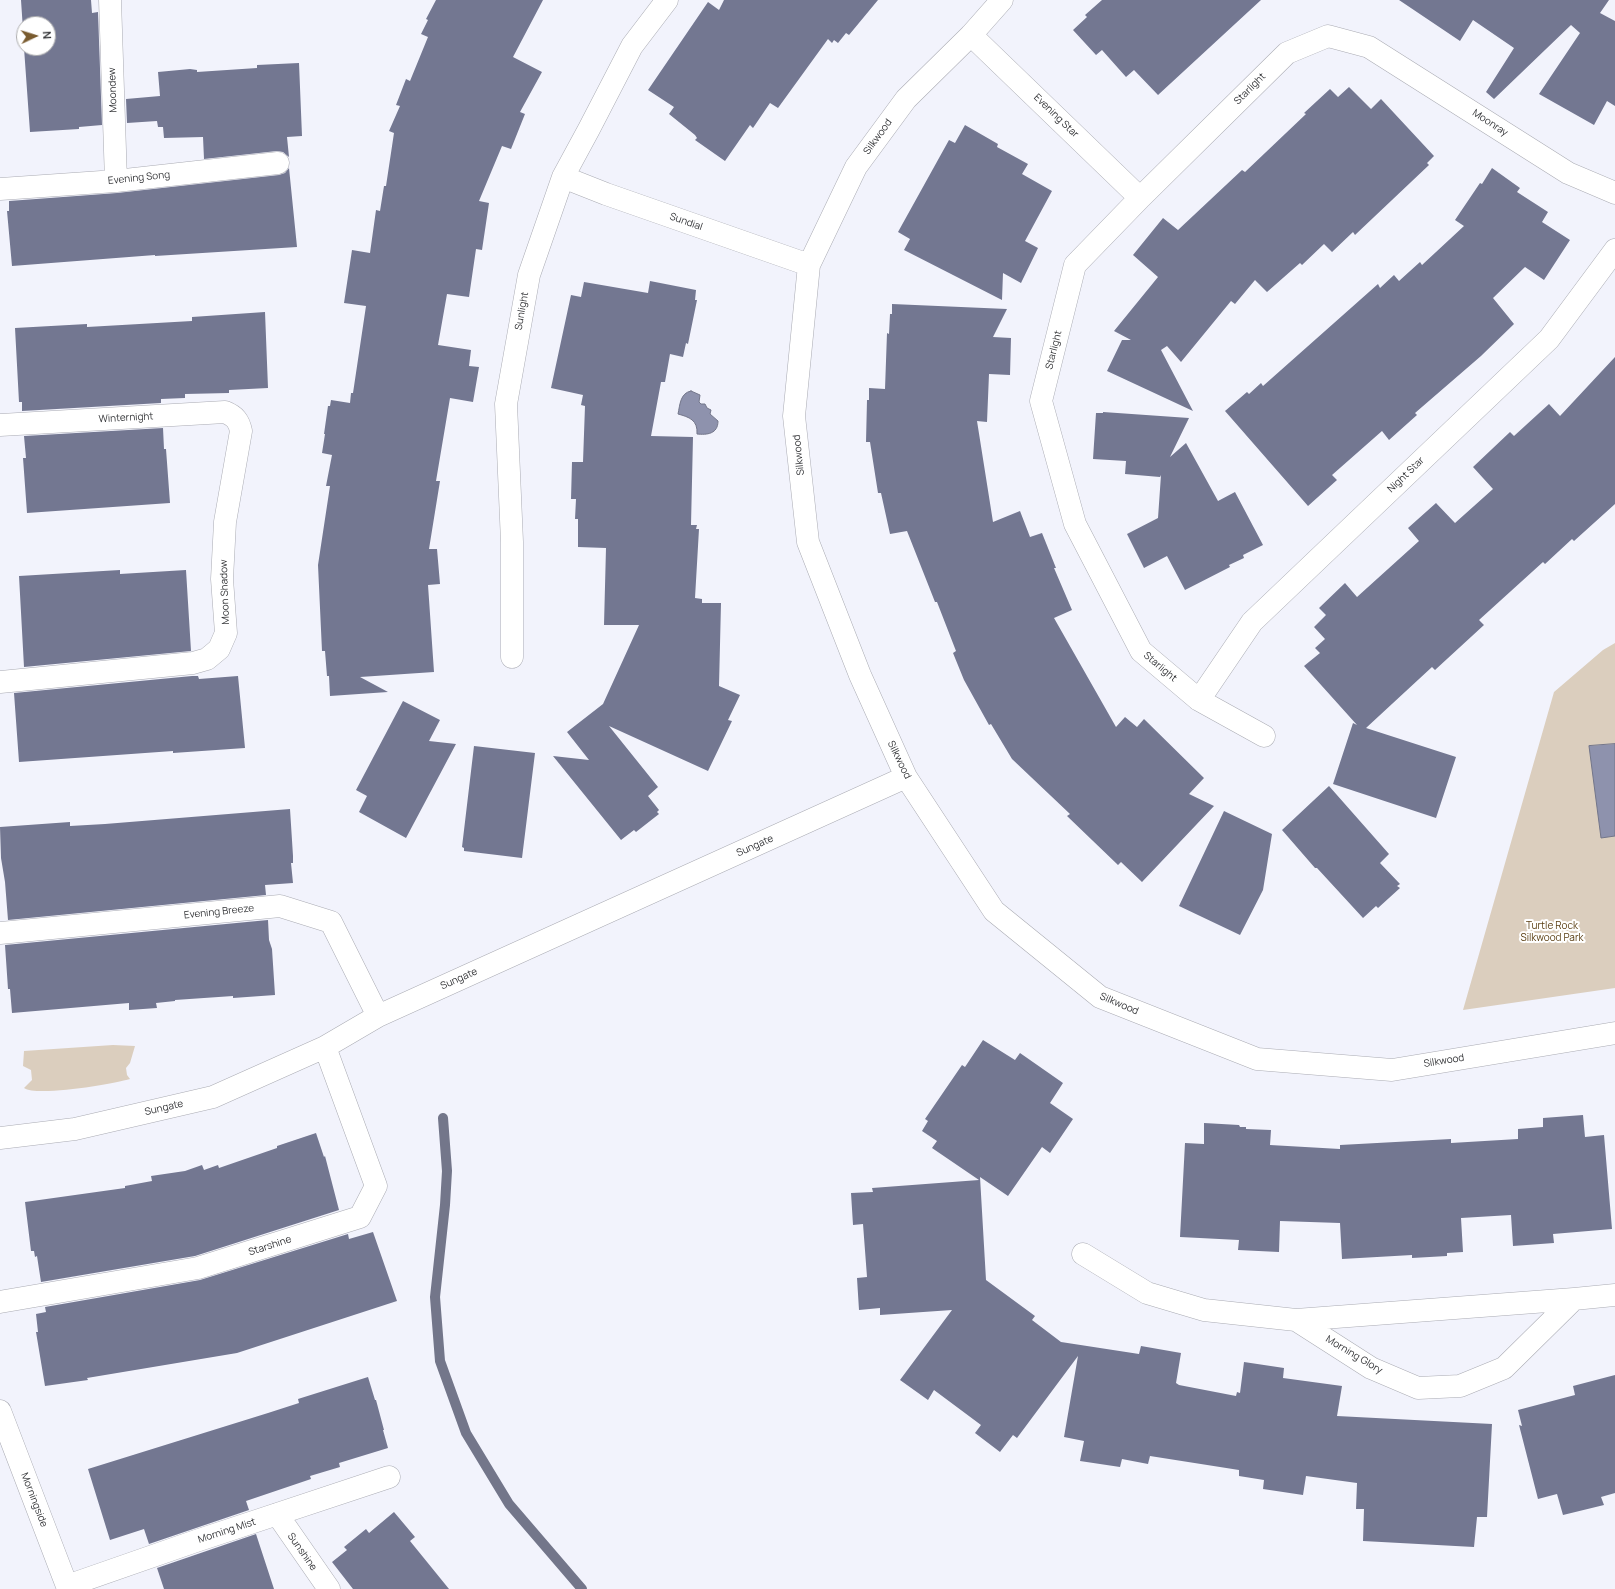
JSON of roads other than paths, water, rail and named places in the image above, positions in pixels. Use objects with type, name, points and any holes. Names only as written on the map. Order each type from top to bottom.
[{"type":"street","name":"Moondew","points":[[110,0],[116,181]]},
{"type":"street","name":"Sunlight","points":[[512,657],[512,542],[506,404],[529,275],[563,177],[632,46],[667,0]]},
{"type":"street","name":"Silkwood","points":[[1002,0],[971,35],[906,99],[856,167],[810,265],[794,416],[808,542],[860,675],[906,777],[994,911],[1100,997],[1257,1059],[1392,1070],[1615,1033]]},
{"type":"street","name":"Evening Star","points":[[971,35],[1140,198]]},
{"type":"street","name":"Starlight","points":[[1264,736],[1199,700],[1141,651],[1075,524],[1041,401],[1075,265],[1140,198],[1287,53],[1328,36],[1369,47]]},
{"type":"street","name":"Moonray","points":[[1369,47],[1568,173],[1615,193]]},
{"type":"street","name":"Evening Song","points":[[0,188],[116,181],[278,164]]},
{"type":"street","name":"Sundial","points":[[563,177],[606,194],[810,265]]},
{"type":"street","name":"Night Star","points":[[1199,700],[1252,622],[1549,339],[1615,250]]},
{"type":"street","name":"Winternight","points":[[0,425],[225,412],[233,415],[237,420],[241,431]]},
{"type":"street","name":"Moon Shadow","points":[[0,682],[193,663],[207,659],[220,649],[226,633],[222,579],[225,522],[241,431]]},
{"type":"street","name":"Sungate","points":[[0,1138],[75,1129],[213,1097],[325,1048],[378,1016],[906,777]]},
{"type":"street","name":"Evening Breeze","points":[[0,933],[280,906],[331,922],[378,1016]]},
{"type":"street","name":"Starshine","points":[[0,1302],[198,1268],[360,1217],[376,1186],[325,1048]]},
{"type":"street","name":"Morning Glory","points":[[1083,1254],[1147,1293],[1204,1310],[1296,1320],[1615,1295]]},
{"type":"street","name":"Morning Glory","points":[[1296,1320],[1371,1368],[1418,1388],[1460,1386],[1504,1368],[1574,1299]]},
{"type":"street","name":"Morningside","points":[[0,1411],[68,1587]]},
{"type":"street","name":"Morning Mist","points":[[68,1587],[277,1514],[389,1477]]},
{"type":"street","name":"Sunshine","points":[[277,1514],[329,1589]]},
{"type":"water","points":[[691,391],[700,395],[699,402],[701,404],[705,404],[707,408],[711,410],[710,414],[718,421],[716,429],[711,433],[697,434],[696,425],[694,422],[686,416],[678,414],[683,397],[687,392]]},
{"type":"water","points":[[1615,744],[1615,836],[1601,838],[1589,746]]},
{"type":"waterway","points":[[443,1118],[447,1171],[445,1205],[435,1297],[440,1361],[466,1433],[509,1504],[582,1589]]},
{"type":"park label","name":"Turtle Rock Silkwood Park","points":[[1552,932]]}]
